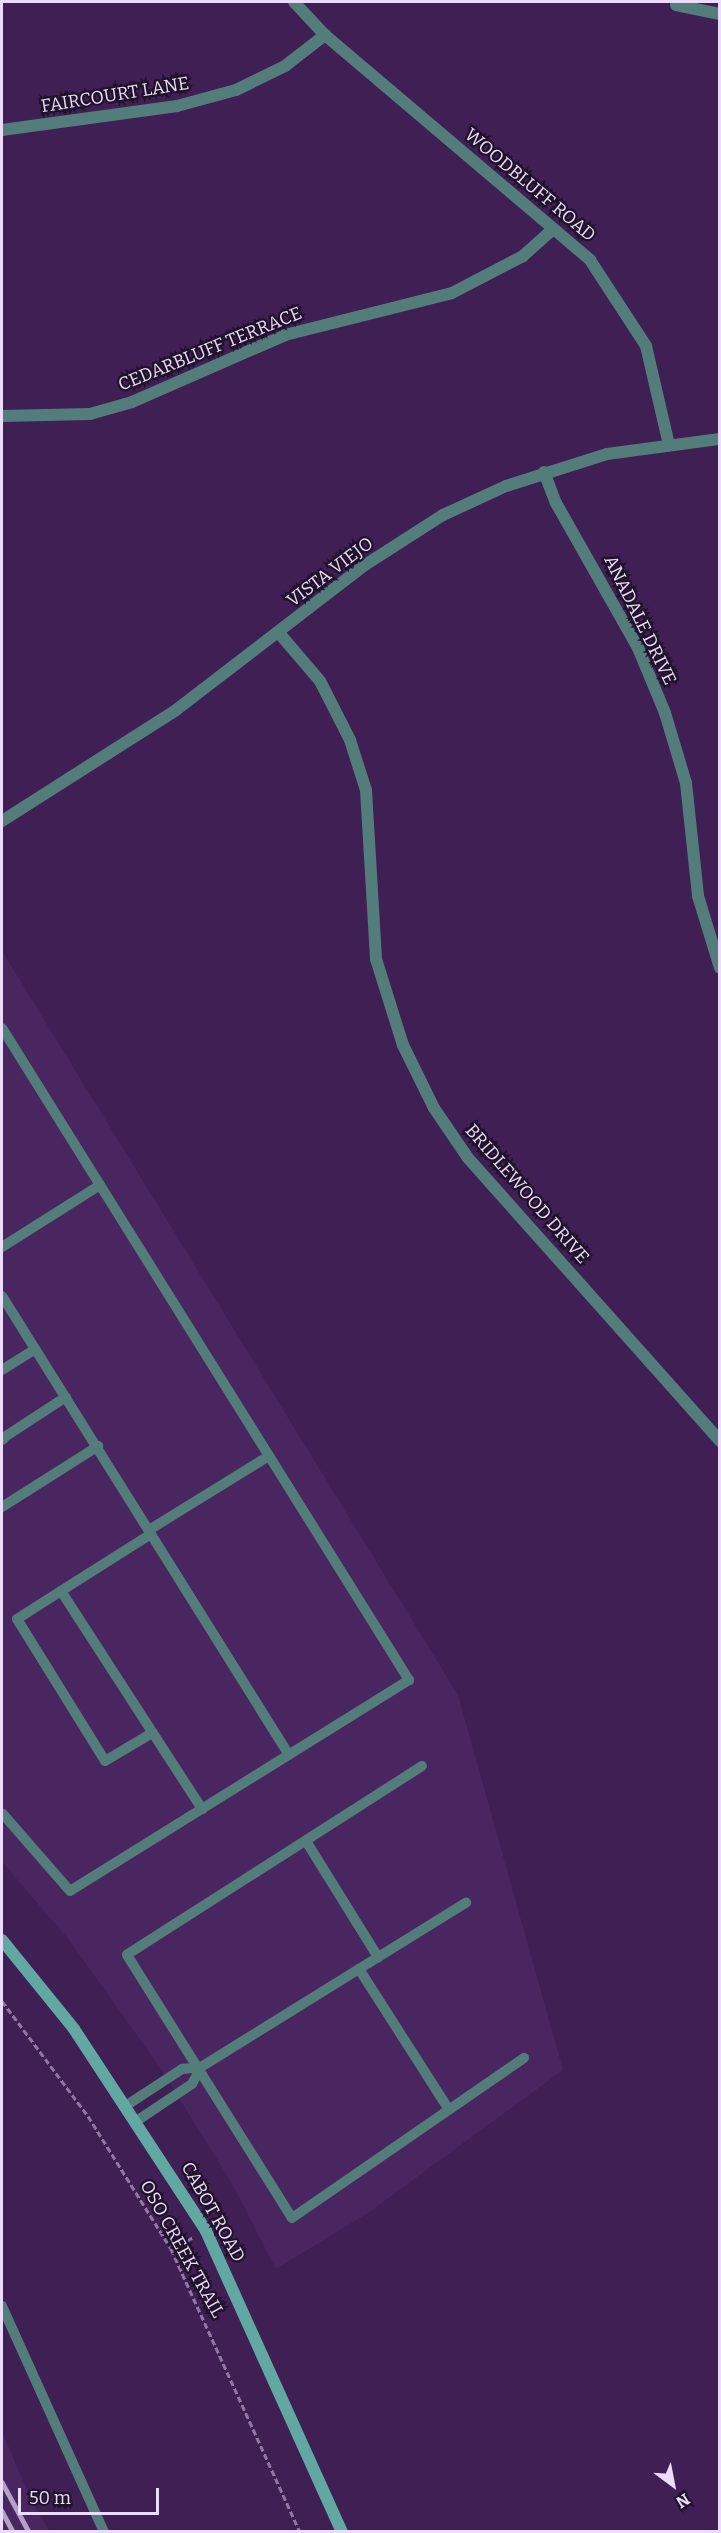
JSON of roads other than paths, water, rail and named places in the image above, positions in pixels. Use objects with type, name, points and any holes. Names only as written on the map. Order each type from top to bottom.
[{"type":"main road","name":"CABOT ROAD","points":[[2,1940],[138,2120],[206,2231],[342,2532]]},
{"type":"street","name":"WOODBLUFF ROAD","points":[[294,2],[325,35],[590,260],[646,346],[669,445]]},
{"type":"street","points":[[676,5],[720,14]]},
{"type":"street","name":"FAIRCOURT LANE","points":[[2,130],[177,106],[236,90],[285,66],[325,35]]},
{"type":"street","name":"CEDARBLUFF TERRACE","points":[[2,416],[90,414],[132,402],[285,334],[452,293],[523,256],[553,229]]},
{"type":"street","name":"VISTA VIEJO","points":[[2,821],[176,710],[408,537],[544,472],[607,454],[720,439]]},
{"type":"street","name":"ANADALE DRIVE","points":[[544,472],[556,503],[638,648],[665,713],[686,783],[698,896],[720,968]]},
{"type":"street","name":"BRIDLEWOOD DRIVE","points":[[279,633],[320,681],[350,740],[366,790],[376,959],[403,1046],[434,1108],[468,1158],[720,1441]]},
{"type":"lane","points":[[2,1028],[409,1680],[70,1891],[2,1813]]},
{"type":"lane","points":[[2,1247],[100,1185]]},
{"type":"lane","points":[[2,1296],[98,1446],[289,1755]]},
{"type":"lane","points":[[2,1370],[35,1348]]},
{"type":"lane","points":[[2,1438],[66,1397]]},
{"type":"lane","points":[[2,1507],[98,1446]]},
{"type":"lane","points":[[152,1733],[105,1761],[16,1619],[269,1456]]},
{"type":"lane","points":[[61,1591],[202,1809]]},
{"type":"lane","points":[[422,1766],[127,1955],[201,2067],[292,2218],[524,2058]]},
{"type":"lane","points":[[306,1841],[378,1957]]},
{"type":"lane","points":[[127,2105],[182,2068],[201,2067],[466,1903]]},
{"type":"lane","points":[[358,1969],[449,2110]]},
{"type":"lane","points":[[138,2120],[192,2084],[201,2067]]},
{"type":"lane","points":[[2,2306],[104,2532]]},
{"type":"railway","points":[[2,2482],[29,2532]]},
{"type":"railway","points":[[2,2511],[13,2532]]}]
